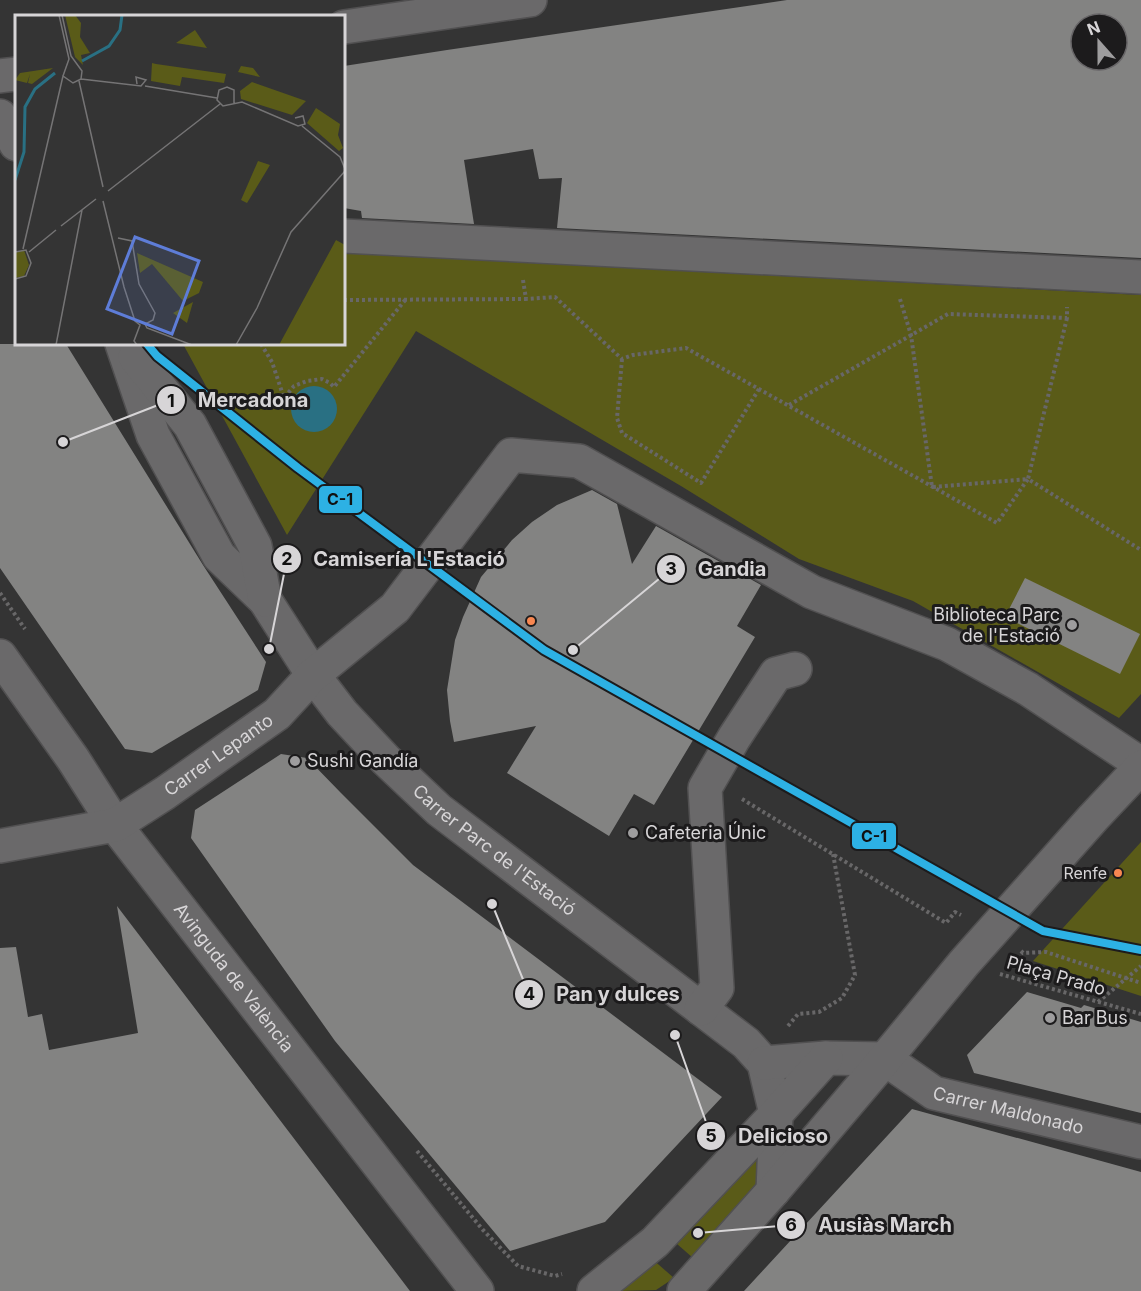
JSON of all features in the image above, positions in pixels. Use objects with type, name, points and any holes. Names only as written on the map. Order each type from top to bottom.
[{"type":"street","points":[[345,27],[530,0]]},
{"type":"street","points":[[0,76],[15,74]]},
{"type":"street","points":[[0,116],[15,142]]},
{"type":"street","points":[[345,236],[1141,277]]},
{"type":"street","name":"Carrer Parc de l'Estació","points":[[124,345],[190,424],[255,546],[265,600],[313,675],[342,713],[386,760],[439,810],[746,1043],[764,1063],[776,1114],[773,1191]]},
{"type":"street","name":"Carrer Lepanto","points":[[115,825],[165,793],[270,719],[313,675],[395,608],[511,455],[579,461],[812,592],[947,644],[1028,689],[1141,765]]},
{"type":"street","name":"Avinguda de València","points":[[0,656],[73,759],[115,825],[477,1291]]},
{"type":"street","points":[[701,1008],[717,988],[705,789],[734,738],[776,674],[795,669]]},
{"type":"street","points":[[684,1291],[773,1191],[963,963],[1141,765]]},
{"type":"street","points":[[0,846],[115,825]]},
{"type":"street","points":[[764,1063],[826,1058],[885,1059]]},
{"type":"street","points":[[594,1291],[655,1242],[826,1058]]},
{"type":"street","name":"Carrer Maldonado","points":[[885,1059],[934,1093],[1141,1142]]},
{"type":"path","points":[[517,245],[526,299]]},
{"type":"path","points":[[889,264],[911,335],[932,487]]},
{"type":"path","points":[[622,359],[633,355],[686,348],[997,523],[1028,479],[1067,318],[1068,273]]},
{"type":"path","points":[[345,300],[555,297],[622,359]]},
{"type":"path","points":[[262,345],[272,362],[284,398],[294,386],[307,381],[322,379],[334,387],[406,299]]},
{"type":"path","points":[[788,406],[948,314],[1067,318]]},
{"type":"path","points":[[622,359],[616,418],[622,434],[701,483],[759,389]]},
{"type":"path","points":[[932,487],[1028,479],[1141,550]]},
{"type":"path","points":[[709,779],[946,922],[955,912],[992,932],[1023,953],[1046,952],[1141,983]]},
{"type":"path","points":[[785,1029],[798,1014],[819,1012],[842,998],[855,975],[833,854]]},
{"type":"path","name":"Plaça Prado","points":[[963,963],[1141,1014]]},
{"type":"path","points":[[1098,1002],[1141,966]]},
{"type":"path","points":[[414,1148],[483,1230],[518,1266],[555,1276],[566,1272]]},
{"type":"shaded area","points":[[345,253],[1141,295],[1141,694],[1119,718],[913,601],[799,559],[681,486],[416,331],[287,535],[184,345],[345,345]]},
{"type":"shaded area","points":[[1141,842],[1141,996],[1033,961]]},
{"type":"shaded area","points":[[764,1135],[759,1190],[693,1258],[668,1236]]},
{"type":"shaded area","points":[[651,1258],[674,1278],[656,1290],[619,1291]]},
{"type":"water","points":[[314,386],[323,387],[330,393],[336,400],[336,418],[330,425],[323,431],[314,432],[305,431],[298,425],[292,418],[291,409],[292,400],[298,393],[305,387]]},
{"type":"building","points":[[787,0],[1141,0],[1141,258],[557,228],[562,178],[539,179],[533,149],[464,160],[474,224],[362,218],[361,211],[345,208],[345,66]]},
{"type":"building","points":[[0,344],[67,345],[266,662],[258,690],[152,753],[125,749],[0,568]]},
{"type":"building","points":[[592,490],[617,504],[632,564],[656,526],[761,585],[737,626],[755,637],[654,805],[634,794],[609,836],[507,773],[536,726],[454,742],[447,690],[455,640],[481,577],[512,540],[532,522],[557,505]]},
{"type":"building","name":"Biblioteca Parc de l'Estació","points":[[1025,578],[1140,634],[1120,674],[1005,617]]},
{"type":"building","points":[[281,754],[307,758],[413,865],[722,1097],[605,1222],[510,1251],[335,1041],[191,838],[195,810]]},
{"type":"building","points":[[117,906],[410,1291],[0,1291],[0,948],[16,947],[28,1017],[42,1014],[49,1050],[138,1033]]},
{"type":"building","points":[[1027,992],[1081,1008],[1084,1005],[1141,1022],[1141,1113],[974,1073],[967,1055]]},
{"type":"building","points":[[912,1109],[1141,1172],[1141,1291],[744,1291]]},
{"type":"transit line","name":"C-1","points":[[148,345],[157,356],[298,468],[544,650],[1043,931],[1141,950]]},
{"type":"place","name":"Mercadona","points":[[63,442]]},
{"type":"place","name":"Biblioteca Parc de l'Estació","points":[[1072,625]]},
{"type":"place","name":"Camisería L'Estació","points":[[269,649]]},
{"type":"place","name":"Gandia","points":[[573,650]]},
{"type":"place","name":"Sushi Gandía","points":[[295,761]]},
{"type":"place","name":"Cafeteria Únic","points":[[633,833]]},
{"type":"place","name":"Renfe","points":[[1118,873]]},
{"type":"place","name":"Pan y dulces","points":[[492,904]]},
{"type":"place","name":"Bar Bus","points":[[1050,1018]]},
{"type":"place","name":"Delicioso","points":[[675,1035]]},
{"type":"place","name":"Ausiàs March","points":[[698,1233]]}]
